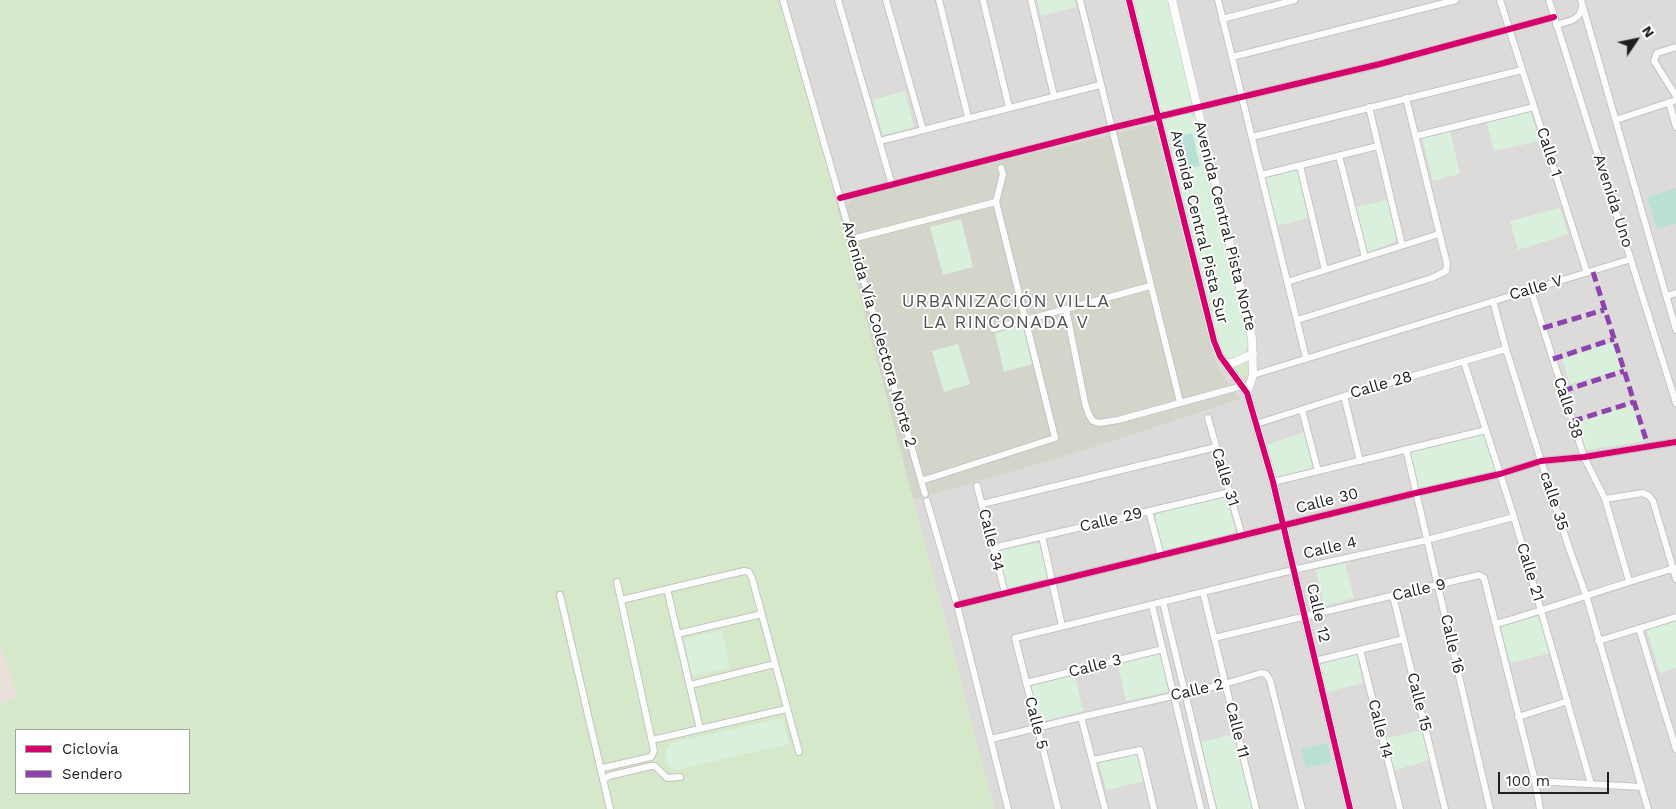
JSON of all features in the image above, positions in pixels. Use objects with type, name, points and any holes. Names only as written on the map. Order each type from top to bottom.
[{"type":"street","name":"Avenida Vía Colectora Norte 2","points":[[782,0],[957,605],[1008,809]]},
{"type":"street","points":[[838,0],[892,185]]},
{"type":"street","points":[[886,0],[923,130]]},
{"type":"street","points":[[939,0],[968,118]]},
{"type":"street","points":[[983,0],[1009,107]]},
{"type":"street","points":[[1031,0],[1054,96]]},
{"type":"street","points":[[1080,0],[1180,402]]},
{"type":"street","name":"Avenida Central Pista Sur","points":[[1129,0],[1214,341],[1226,364],[1247,393],[1256,424]]},
{"type":"street","name":"Avenida Central Pista Norte","points":[[1172,0],[1252,338],[1253,375],[1247,393]]},
{"type":"street","points":[[1218,0],[1306,358]]},
{"type":"street","points":[[1222,19],[1264,4],[1295,0]]},
{"type":"street","points":[[1232,58],[1456,0]]},
{"type":"street","name":"Calle 1","points":[[1500,0],[1587,273]]},
{"type":"street","name":"Avenida Uno","points":[[1549,0],[1676,403]]},
{"type":"street","points":[[1556,25],[1576,19],[1582,10],[1582,1]]},
{"type":"street","name":"Avenida Uno","points":[[1582,1],[1676,330]]},
{"type":"street","points":[[840,198],[1111,128],[1242,98],[1554,17]]},
{"type":"street","points":[[1576,19],[1590,31]]},
{"type":"street","points":[[1676,47],[1657,53],[1654,61],[1676,96]]},
{"type":"street","points":[[1252,137],[1522,70]]},
{"type":"street","points":[[880,141],[1100,85]]},
{"type":"street","points":[[1297,320],[1446,272],[1447,264],[1406,98]]},
{"type":"street","points":[[1616,120],[1673,101],[1676,127]]},
{"type":"street","points":[[1369,107],[1402,246]]},
{"type":"street","points":[[1416,136],[1534,107]]},
{"type":"street","points":[[1261,175],[1378,146]]},
{"type":"street","points":[[1338,156],[1365,257]]},
{"type":"street","points":[[1300,166],[1325,270]]},
{"type":"street","points":[[921,481],[1055,438],[996,202],[1002,174],[1001,168]]},
{"type":"street","points":[[852,239],[996,202]]},
{"type":"street","points":[[1287,282],[1439,234]]},
{"type":"street","name":"Calle V","points":[[1253,375],[1632,259]]},
{"type":"street","points":[[993,329],[1150,286]]},
{"type":"street","name":"Calle 38","points":[[1531,290],[1584,457],[1605,499],[1629,582]]},
{"type":"street","points":[[1667,296],[1676,293]]},
{"type":"street","points":[[1493,301],[1506,349]]},
{"type":"street","points":[[1066,309],[1086,403],[1089,415],[1093,421],[1099,423],[1118,420],[1242,386]]},
{"type":"street","name":"Calle 28","points":[[1256,424],[1344,396],[1506,349]]},
{"type":"street","name":"calle 35","points":[[1506,349],[1569,548],[1586,595],[1648,809]]},
{"type":"street","points":[[1226,364],[1246,359],[1253,354]]},
{"type":"street","name":"Calle 21","points":[[1464,362],[1514,517],[1592,784]]},
{"type":"street","points":[[1344,396],[1360,461]]},
{"type":"street","points":[[1302,410],[1318,471]]},
{"type":"street","name":"Calle 31","points":[[1208,418],[1242,536]]},
{"type":"street","name":"Calle 12","points":[[1256,424],[1274,482],[1350,809]]},
{"type":"street","points":[[1274,482],[1486,430]]},
{"type":"street","name":"Calle 30","points":[[957,605],[1500,474],[1541,461],[1584,457],[1676,442]]},
{"type":"street","points":[[982,504],[1216,447]]},
{"type":"street","name":"Calle 16","points":[[1406,449],[1490,809]]},
{"type":"street","name":"Calle 34","points":[[977,486],[1005,593]]},
{"type":"street","name":"Calle 29","points":[[993,548],[1230,492]]},
{"type":"street","points":[[1605,499],[1644,493],[1649,496],[1653,501],[1675,568],[1676,579]]},
{"type":"street","points":[[1149,510],[1162,556]]},
{"type":"street","name":"Calle 4","points":[[1015,638],[1293,570],[1427,540],[1514,517]]},
{"type":"street","points":[[1042,536],[1062,626]]},
{"type":"street","points":[[1496,624],[1675,568]]},
{"type":"street","points":[[621,600],[747,571],[752,578],[799,752]]},
{"type":"street","name":"Calle 9","points":[[1214,638],[1479,575],[1484,578],[1496,624],[1535,781],[1540,809]]},
{"type":"street","points":[[600,766],[603,768],[651,757],[654,751],[617,582]]},
{"type":"street","points":[[667,589],[700,729]]},
{"type":"street","name":"Calle 11","points":[[1203,592],[1256,809]]},
{"type":"street","points":[[560,595],[610,809]]},
{"type":"street","name":"Calle 15","points":[[1393,596],[1445,809]]},
{"type":"street","points":[[1163,602],[1213,809]]},
{"type":"street","points":[[1152,605],[1202,809]]},
{"type":"street","points":[[677,634],[762,614]]},
{"type":"street","points":[[1598,641],[1676,617]]},
{"type":"street","points":[[1640,628],[1676,749]]},
{"type":"street","name":"Calle 5","points":[[1015,638],[1058,809]]},
{"type":"street","points":[[1315,661],[1404,639]]},
{"type":"street","name":"Calle 3","points":[[1026,682],[1163,649]]},
{"type":"street","name":"Calle 14","points":[[1360,650],[1400,809]]},
{"type":"street","points":[[690,685],[775,664]]},
{"type":"street","name":"Calle 2","points":[[991,739],[1081,716],[1225,684],[1261,673],[1266,674],[1270,680],[1302,809]]},
{"type":"street","points":[[1518,717],[1568,701]]},
{"type":"street","points":[[652,740],[786,709]]},
{"type":"street","points":[[1081,716],[1105,809]]},
{"type":"street","points":[[1093,760],[1140,750],[1154,809]]},
{"type":"street","points":[[603,780],[609,776],[651,766],[655,766],[667,778],[680,777]]},
{"type":"street","points":[[1535,781],[1642,787]]},
{"type":"shaded area","points":[[783,0],[1676,0],[1676,809],[994,809]]},
{"type":"shaded area","points":[[1154,124],[1214,357],[1221,372],[1240,399],[1072,454],[899,504],[828,210],[847,206],[853,197]]},
{"type":"shaded area","points":[[0,642],[17,698],[0,703]]},
{"type":"green space","points":[[0,0],[783,0],[994,809],[0,809],[0,703],[17,698],[0,642]]},
{"type":"green space","points":[[1037,0],[1074,0],[1076,7],[1041,16]]},
{"type":"green space","points":[[1134,0],[1168,0],[1193,101],[1190,108],[1165,112],[1160,108]]},
{"type":"green space","points":[[905,91],[914,127],[883,135],[873,100]]},
{"type":"green space","points":[[1530,110],[1539,141],[1494,151],[1486,120]]},
{"type":"green space","points":[[1189,113],[1196,117],[1250,337],[1245,354],[1234,360],[1228,358],[1220,350],[1164,123],[1165,120]]},
{"type":"green space","points":[[1450,130],[1460,174],[1433,181],[1422,137]]},
{"type":"green space","points":[[1192,133],[1200,166],[1179,170],[1172,137]]},
{"type":"green space","points":[[1295,170],[1298,172],[1308,218],[1277,226],[1265,181],[1268,177]]},
{"type":"green space","points":[[1676,188],[1676,223],[1657,229],[1647,197]]},
{"type":"green space","points":[[1387,200],[1397,241],[1368,252],[1355,207]]},
{"type":"green space","points":[[1560,208],[1568,234],[1518,250],[1510,221]]},
{"type":"green space","points":[[961,219],[973,267],[943,275],[930,227]]},
{"type":"green space","points":[[1023,325],[1032,364],[1004,372],[995,333]]},
{"type":"green space","points":[[1612,342],[1622,369],[1570,384],[1562,359]]},
{"type":"green space","points":[[958,344],[970,384],[944,392],[932,351]]},
{"type":"green space","points":[[1250,362],[1248,374],[1238,377],[1232,367]]},
{"type":"green space","points":[[1632,405],[1645,441],[1586,450],[1577,421]]},
{"type":"green space","points":[[1305,432],[1313,466],[1311,469],[1277,477],[1274,474],[1266,445]]},
{"type":"green space","points":[[1482,434],[1485,436],[1494,471],[1420,489],[1417,487],[1410,454],[1413,450]]},
{"type":"green space","points":[[1222,497],[1226,498],[1235,533],[1167,551],[1163,549],[1155,518],[1157,513]]},
{"type":"green space","points":[[1036,543],[1039,544],[1047,578],[1009,589],[1006,588],[998,553]]},
{"type":"green space","points":[[1345,563],[1354,598],[1324,606],[1316,570]]},
{"type":"green space","points":[[1540,617],[1551,653],[1510,663],[1501,629],[1504,625]]},
{"type":"green space","points":[[1676,618],[1676,668],[1660,673],[1647,630],[1649,627]]},
{"type":"green space","points":[[722,630],[730,667],[692,676],[684,639]]},
{"type":"green space","points":[[1158,654],[1162,655],[1170,688],[1168,692],[1126,701],[1118,664]]},
{"type":"green space","points":[[1357,654],[1363,683],[1326,692],[1320,664],[1322,661]]},
{"type":"green space","points":[[1075,676],[1083,711],[1041,722],[1031,686],[1034,683]]},
{"type":"green space","points":[[782,718],[789,744],[676,770],[668,766],[665,751],[670,743]]},
{"type":"green space","points":[[1422,730],[1429,760],[1393,771],[1386,738]]},
{"type":"green space","points":[[1235,734],[1253,809],[1217,809],[1201,742]]},
{"type":"green space","points":[[1327,743],[1332,762],[1306,768],[1301,749]]},
{"type":"green space","points":[[1136,753],[1145,781],[1107,790],[1099,765],[1101,761]]},
{"type":"marked path","points":[[1593,272],[1648,446]]},
{"type":"marked path","points":[[1543,328],[1604,310]]},
{"type":"marked path","points":[[1553,359],[1614,339]]},
{"type":"marked path","points":[[1563,391],[1624,371]]},
{"type":"marked path","points":[[1573,421],[1634,402]]},
{"type":"cycle path","points":[[1129,0],[1214,341],[1220,356],[1247,393],[1273,482],[1350,809]]},
{"type":"cycle path","points":[[840,198],[1111,128],[1380,64],[1554,17]]},
{"type":"cycle path","points":[[957,605],[1500,474],[1541,461],[1584,457],[1676,442]]},
{"type":"district","name":"URBANIZACIÓN VILLA LA RINCONADA V","points":[[1006,312]]}]
